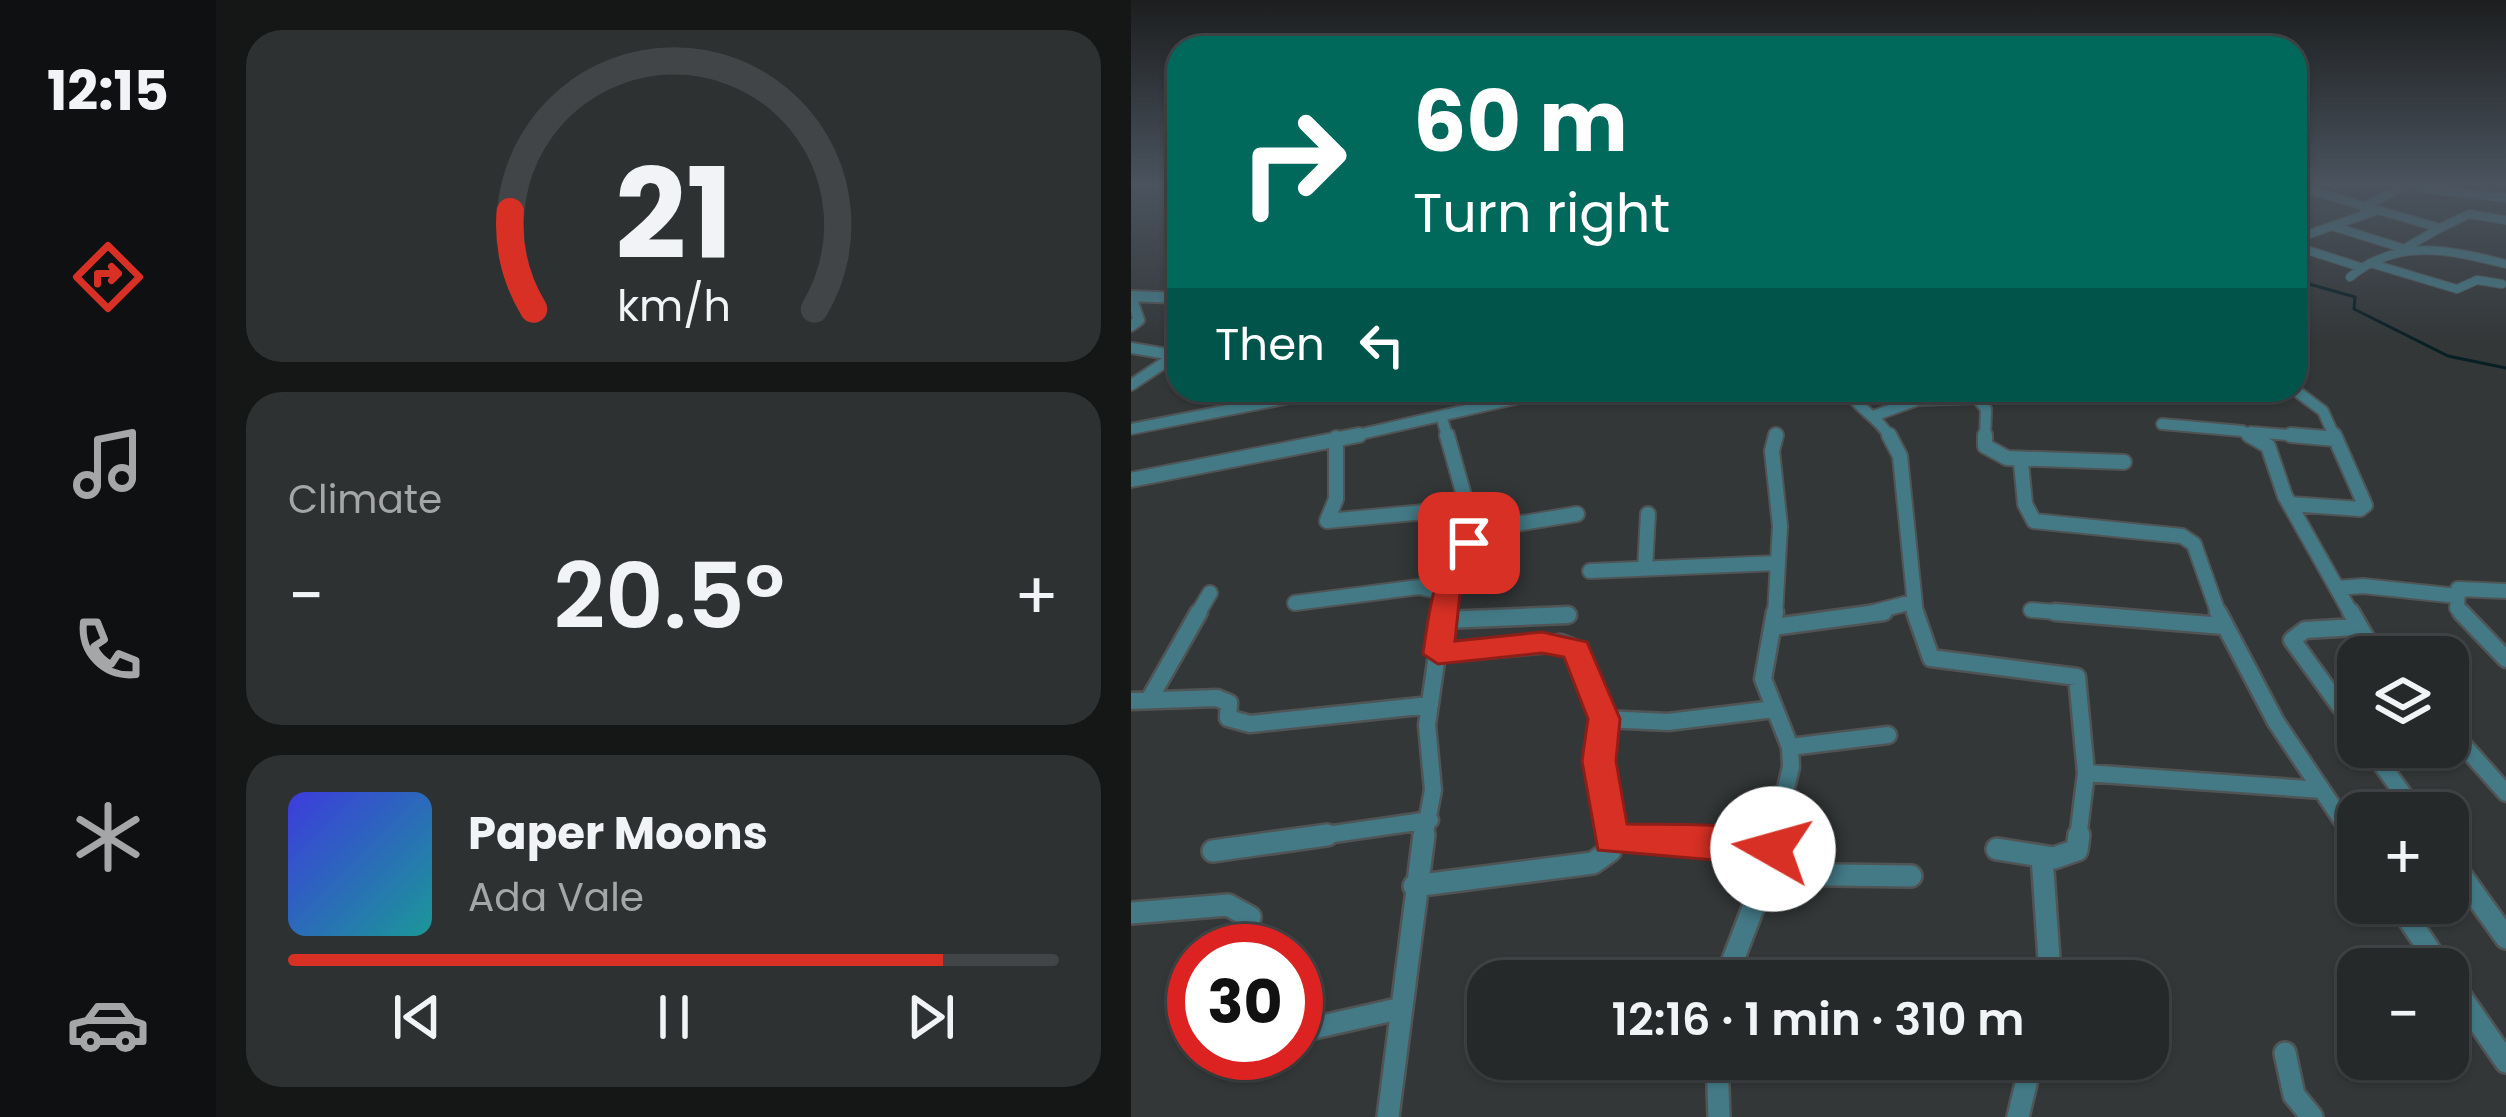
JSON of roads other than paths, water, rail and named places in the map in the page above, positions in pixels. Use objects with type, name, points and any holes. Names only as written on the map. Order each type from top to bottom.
[{"type":"street","points":[[2369,237],[2405,248],[2440,249],[2506,264]]},
{"type":"street","points":[[2350,277],[2424,237]]},
{"type":"street","points":[[2307,247],[2457,289],[2477,280],[2502,284]]},
{"type":"street","points":[[1131,326],[1139,320],[1131,296],[1167,298]]},
{"type":"street","points":[[1131,348],[1167,353]]},
{"type":"street","points":[[1131,385],[1167,360]]},
{"type":"street","points":[[2290,504],[2363,508],[2323,410],[2307,399]]},
{"type":"street","points":[[1131,429],[1269,402]]},
{"type":"street","points":[[1131,480],[1506,402]]},
{"type":"street","points":[[1854,402],[1876,415],[1900,456],[1913,602],[1931,658],[2077,677],[2087,773],[2079,800],[2077,850],[2068,856],[2042,856],[1997,849]]},
{"type":"street","points":[[1876,415],[1912,402]]},
{"type":"street","points":[[1980,402],[1986,409],[1988,451],[2021,462],[2033,458],[2124,462]]},
{"type":"street","points":[[1388,1117],[1414,886],[1429,820],[1430,705],[1442,620],[1446,593],[1474,531],[1442,418]]},
{"type":"street","points":[[2162,424],[2335,439]]},
{"type":"street","points":[[2242,431],[2268,446],[2272,471],[2362,636]]},
{"type":"street","points":[[1733,960],[1766,874],[1791,767],[1790,747],[1763,680],[1774,627],[1776,434]]},
{"type":"street","points":[[1336,438],[1337,499],[1327,521],[1468,508]]},
{"type":"street","points":[[2021,462],[2025,503],[2035,521],[2190,540],[2223,626],[2275,722],[2337,812]]},
{"type":"street","points":[[1474,531],[1577,514]]},
{"type":"street","points":[[1645,569],[1648,514]]},
{"type":"street","points":[[1590,571],[1777,563]]},
{"type":"street","points":[[2339,588],[2363,586],[2458,596]]},
{"type":"street","points":[[1295,603],[1419,587],[1446,593]]},
{"type":"street","points":[[2506,591],[2458,589],[2457,608],[2506,659]]},
{"type":"street","points":[[1140,700],[1210,593]]},
{"type":"street","points":[[1774,627],[1891,611],[1913,602]]},
{"type":"street","points":[[2031,610],[2223,626]]},
{"type":"street","points":[[1442,620],[1568,615]]},
{"type":"street","points":[[2337,702],[2292,640],[2305,630],[2356,627]]},
{"type":"street","points":[[1414,886],[1593,863],[1610,851],[1600,779],[1604,719],[1576,650],[1561,643],[1438,654]]},
{"type":"street","points":[[1140,700],[1217,698],[1229,703],[1228,718],[1250,724],[1430,705]]},
{"type":"street","points":[[1604,719],[1638,724],[1697,722],[1775,709]]},
{"type":"street","points":[[1790,747],[1888,735]]},
{"type":"street","points":[[2469,752],[2506,793]]},
{"type":"street","points":[[2087,773],[2322,790]]},
{"type":"street","points":[[1213,851],[1429,820]]},
{"type":"street","points":[[1611,839],[1702,841],[1773,849]]},
{"type":"street","points":[[2042,856],[2049,960]]},
{"type":"street","points":[[1766,874],[1911,876]]},
{"type":"street","points":[[2469,886],[2506,938]]},
{"type":"street","points":[[1131,913],[1228,905],[1250,917],[1249,924]]},
{"type":"street","points":[[1323,1026],[1402,1008]]},
{"type":"street","points":[[2469,1008],[2506,1062]]},
{"type":"street","points":[[2285,1054],[2294,1095],[2312,1117]]},
{"type":"street","points":[[1718,1080],[1719,1117]]},
{"type":"street","points":[[2018,1117],[2027,1080]]},
{"type":"waterway","points":[[2307,283],[2355,297],[2354,309],[2448,356],[2506,368]]}]
